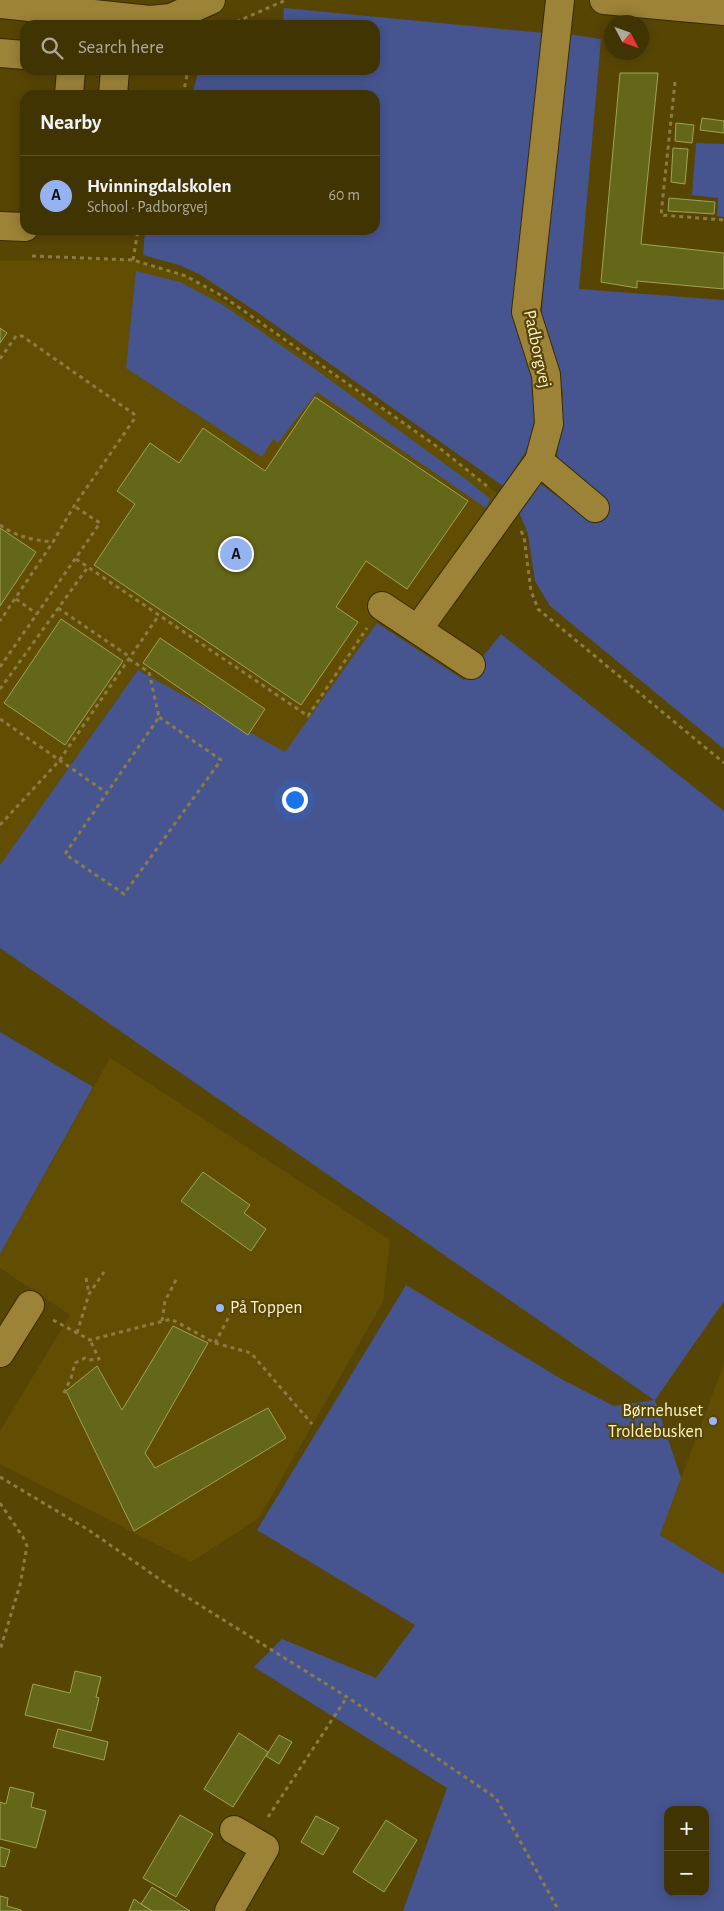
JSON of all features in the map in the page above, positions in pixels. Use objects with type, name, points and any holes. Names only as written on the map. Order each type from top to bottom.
[{"type":"street","points":[[150,20],[171,18],[211,0]]},
{"type":"street","name":"Padborgvej","points":[[418,629],[539,461],[549,424],[546,375],[526,312],[560,0]]},
{"type":"street","points":[[604,0],[724,11]]},
{"type":"street","points":[[0,4],[111,20]]},
{"type":"street","points":[[0,53],[20,55]]},
{"type":"street","points":[[69,90],[71,75]]},
{"type":"street","points":[[113,90],[115,75]]},
{"type":"street","points":[[0,226],[20,227]]},
{"type":"street","points":[[539,461],[595,508]]},
{"type":"street","points":[[382,606],[471,665]]},
{"type":"street","points":[[0,1353],[30,1305]]},
{"type":"street","points":[[229,1911],[265,1848],[243,1836]]},
{"type":"path","points":[[240,20],[286,0]]},
{"type":"path","points":[[184,90],[187,75]]},
{"type":"path","points":[[675,82],[661,214],[724,220]]},
{"type":"path","points":[[133,260],[137,235]]},
{"type":"path","points":[[29,256],[133,260],[186,276],[224,297],[442,450],[508,502],[524,537],[531,591],[538,609],[724,764]]},
{"type":"path","points":[[0,359],[16,336],[22,336],[134,414],[135,418],[74,506],[53,542],[0,621]]},
{"type":"path","points":[[0,667],[100,524],[74,506]]},
{"type":"path","points":[[0,525],[12,533],[29,539],[53,542]]},
{"type":"path","points":[[76,559],[308,716],[382,606]]},
{"type":"path","points":[[0,689],[88,567]]},
{"type":"path","points":[[16,599],[37,614]]},
{"type":"path","points":[[58,608],[149,672],[159,717],[221,760],[124,894],[65,854],[159,717]]},
{"type":"path","points":[[0,825],[59,761],[159,615]]},
{"type":"path","points":[[0,719],[107,793]]},
{"type":"path","points":[[77,1333],[89,1294],[104,1272]]},
{"type":"path","points":[[86,1278],[89,1294]]},
{"type":"path","points":[[162,1321],[165,1301],[177,1278]]},
{"type":"path","points":[[30,1305],[90,1340],[99,1359],[89,1360],[85,1358],[75,1363],[64,1393]]},
{"type":"path","points":[[215,1343],[232,1311]]},
{"type":"path","points":[[90,1340],[171,1319],[215,1343],[251,1353],[312,1424]]},
{"type":"path","points":[[0,1476],[88,1529],[174,1589],[347,1697],[496,1798],[559,1911]]},
{"type":"path","points":[[0,1503],[23,1537],[26,1546],[20,1585],[0,1650]]},
{"type":"path","points":[[243,1836],[347,1697]]},
{"type":"shaded area","points":[[284,8],[543,33],[538,415],[528,448],[503,486],[254,310],[199,274],[179,265],[143,255],[145,235],[380,235],[380,90],[193,90],[198,75],[380,75],[380,20],[283,20]]},
{"type":"shaded area","points":[[568,34],[601,39],[579,289],[724,300],[724,749],[550,606],[535,581],[528,534],[519,512],[538,482],[588,519],[557,456],[563,392],[551,357],[542,316],[543,280]]},
{"type":"shaded area","points":[[696,143],[724,144],[724,217],[717,216],[718,198],[692,195]]},
{"type":"shaded area","points":[[133,260],[186,276],[442,450],[508,502],[418,629],[382,606],[377,623],[285,753],[138,670],[0,865],[0,261]]},
{"type":"shaded area","points":[[136,271],[180,282],[223,305],[315,369],[471,483],[490,499],[486,508],[317,392],[278,443],[273,439],[262,457],[126,368]]},
{"type":"shaded area","points":[[377,623],[464,680],[501,634],[724,811],[724,1301],[655,1400],[681,1478],[660,1535],[724,1574],[724,1911],[403,1911],[447,1788],[254,1667],[282,1639],[376,1678],[415,1625],[257,1530],[406,1285],[563,1380],[614,1406],[654,1400],[0,948],[0,865],[138,670],[285,752]]},
{"type":"shaded area","points":[[0,1032],[93,1087],[0,1254]]},
{"type":"shaded area","name":"På Toppen","points":[[110,1058],[390,1240],[383,1302],[259,1518],[191,1562],[0,1464],[0,1431],[70,1315],[0,1268],[0,1254]]},
{"type":"shaded area","name":"Børnehuset Troldebusken","points":[[724,1364],[724,1574],[660,1535]]},
{"type":"building","points":[[620,73],[658,73],[641,244],[724,253],[724,289],[637,281],[637,288],[601,282]]},
{"type":"building","points":[[702,118],[724,121],[724,133],[700,130]]},
{"type":"building","points":[[676,123],[694,125],[692,143],[675,141]]},
{"type":"building","points":[[673,148],[688,149],[685,184],[671,182]]},
{"type":"building","points":[[669,198],[715,202],[714,214],[668,211]]},
{"type":"building","points":[[0,328],[7,333],[0,343]]},
{"type":"building","points":[[315,397],[468,501],[407,589],[366,561],[336,607],[358,622],[301,705],[94,565],[135,504],[117,491],[150,443],[179,463],[203,428],[265,471]]},
{"type":"building","points":[[0,528],[36,552],[0,606]]},
{"type":"building","points":[[61,619],[123,661],[65,745],[4,703]]},
{"type":"building","points":[[160,638],[265,709],[248,735],[143,663]]},
{"type":"building","points":[[203,1172],[250,1205],[244,1213],[266,1229],[251,1251],[181,1201]]},
{"type":"building","points":[[173,1326],[208,1343],[145,1453],[155,1468],[268,1408],[286,1438],[134,1531],[66,1391],[97,1366],[122,1410]]},
{"type":"building","points":[[75,1671],[101,1677],[96,1697],[99,1698],[91,1731],[25,1715],[33,1684],[70,1693]]},
{"type":"building","points":[[58,1729],[108,1742],[104,1760],[53,1747]]},
{"type":"building","points":[[239,1733],[268,1752],[233,1807],[204,1789]]},
{"type":"building","points":[[279,1735],[292,1742],[279,1764],[266,1756]]},
{"type":"building","points":[[10,1787],[34,1793],[31,1807],[46,1811],[36,1848],[0,1839],[0,1802],[6,1804]]},
{"type":"building","points":[[180,1815],[213,1834],[176,1897],[143,1878]]},
{"type":"building","points":[[316,1816],[339,1828],[323,1855],[301,1842]]},
{"type":"building","points":[[386,1820],[417,1840],[384,1892],[353,1872]]},
{"type":"building","points":[[0,1847],[10,1850],[5,1867],[0,1866]]},
{"type":"building","points":[[152,1887],[190,1911],[152,1911],[141,1904]]},
{"type":"building","points":[[0,1896],[8,1898],[7,1906],[21,1911],[0,1911]]},
{"type":"building","points":[[134,1899],[141,1904],[152,1911],[129,1911]]},
{"type":"place","name":"Hvinningdalskolen","points":[[236,554]]},
{"type":"place","name":"På Toppen","points":[[220,1308]]},
{"type":"place","name":"Børnehuset Troldebusken","points":[[713,1421]]}]
